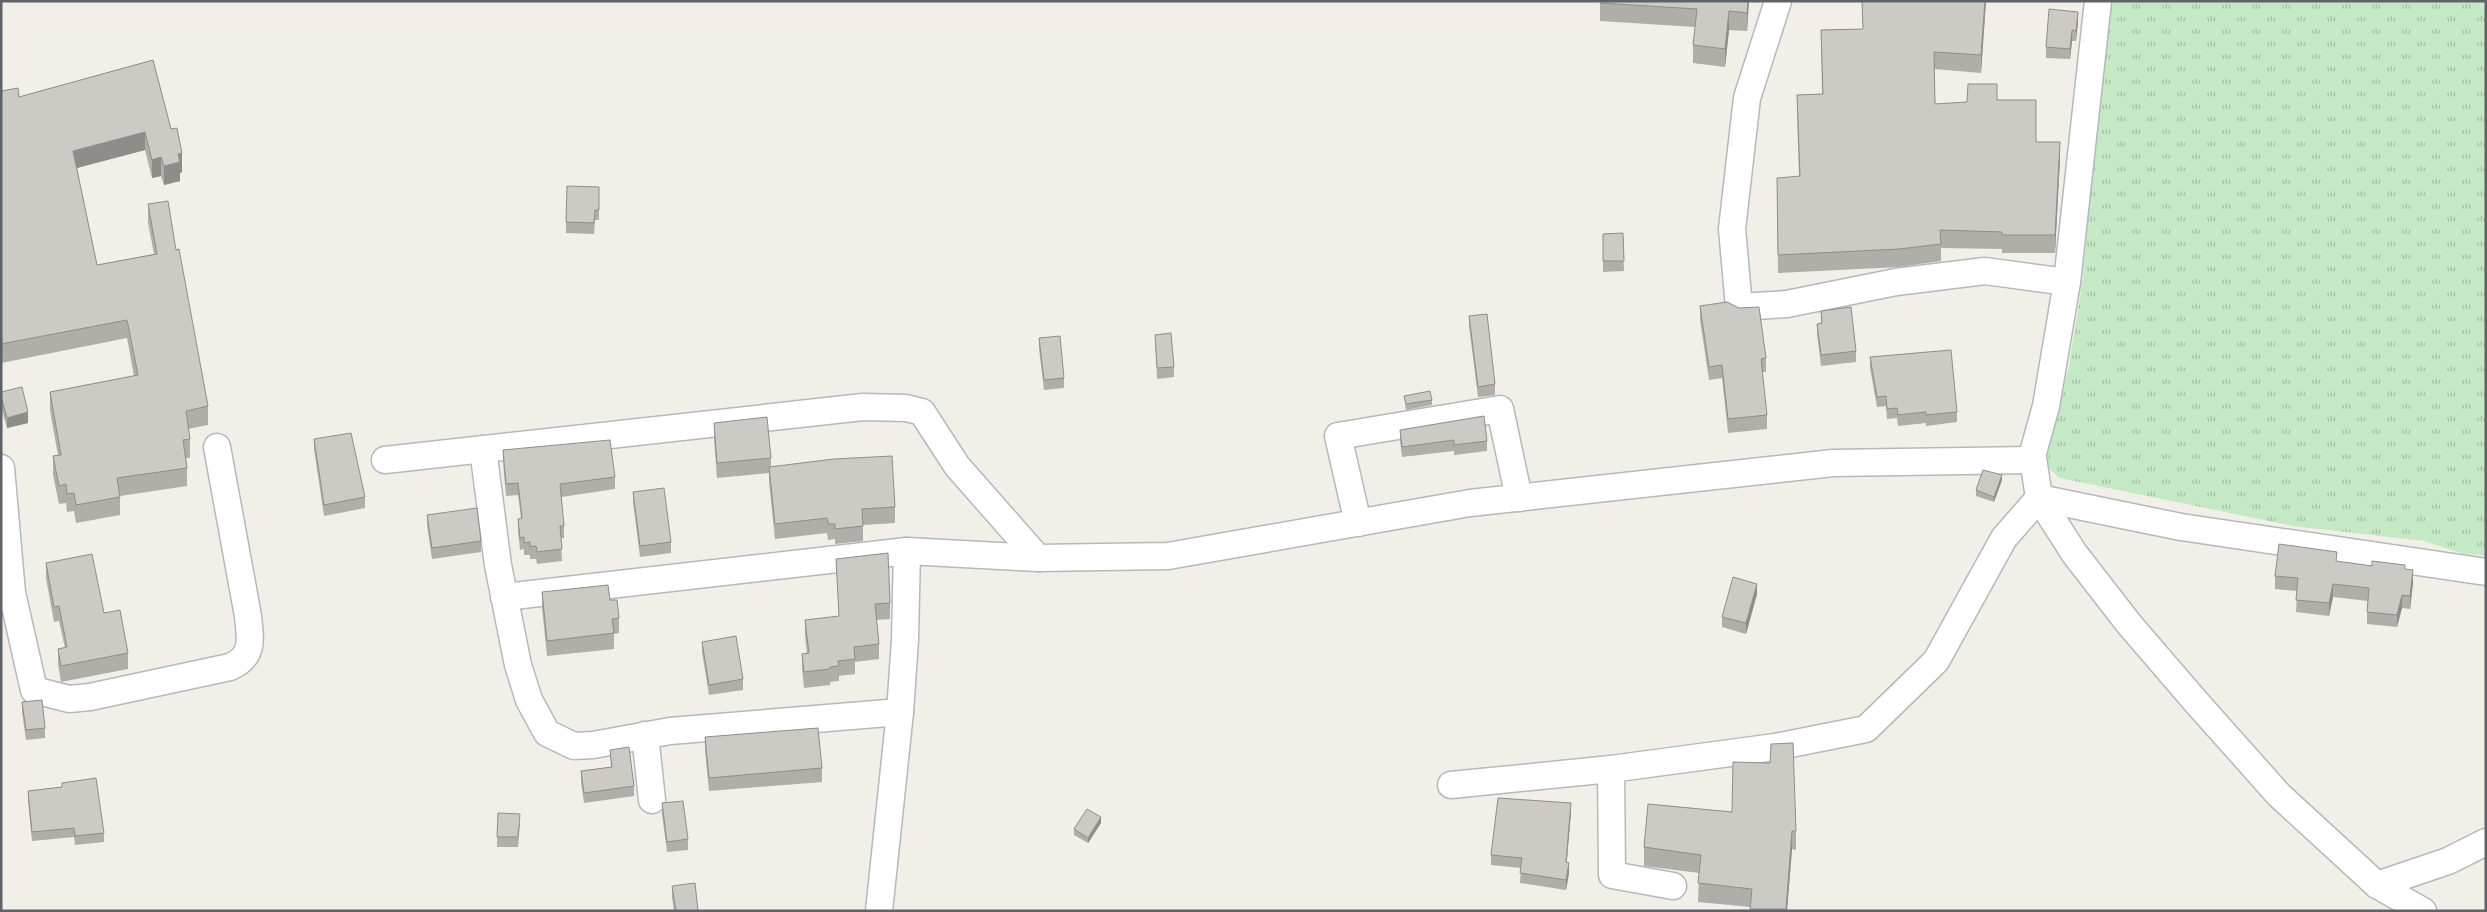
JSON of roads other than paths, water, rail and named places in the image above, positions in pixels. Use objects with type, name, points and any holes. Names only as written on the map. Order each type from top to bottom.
[{"type":"street","points":[[1778,1],[1747,98],[1732,229],[1739,307],[1787,304],[1896,282],[1985,271],[2067,282]]},
{"type":"street","points":[[2031,460],[2046,406],[2067,282],[2098,1]]},
{"type":"street","points":[[385,460],[863,407],[906,408],[922,412],[957,466],[1038,558]]},
{"type":"street","points":[[1358,523],[1338,436],[1500,409],[1519,498]]},
{"type":"street","points":[[1,468],[12,593],[34,690],[69,699],[90,698],[230,667],[240,662],[247,655],[250,641],[248,616],[217,447]]},
{"type":"street","points":[[483,449],[498,565],[520,674],[529,700],[547,733],[574,746],[680,730],[900,712]]},
{"type":"street","points":[[504,597],[907,551],[1038,558],[1168,556],[1470,503],[1832,463],[2031,460],[2032,458],[2039,498],[2074,553],[2130,624],[2197,703],[2279,795],[2377,885],[2423,911]]},
{"type":"street","points":[[2039,498],[2181,526],[2486,572]]},
{"type":"street","points":[[1451,785],[1612,769],[1775,747],[1866,729],[1936,661],[2004,538],[2039,498]]},
{"type":"street","points":[[879,911],[900,712],[907,551]]},
{"type":"street","points":[[645,735],[652,800]]},
{"type":"street","points":[[1612,769],[1612,875],[1673,886]]},
{"type":"street","points":[[2377,885],[2448,861],[2486,842]]}]
